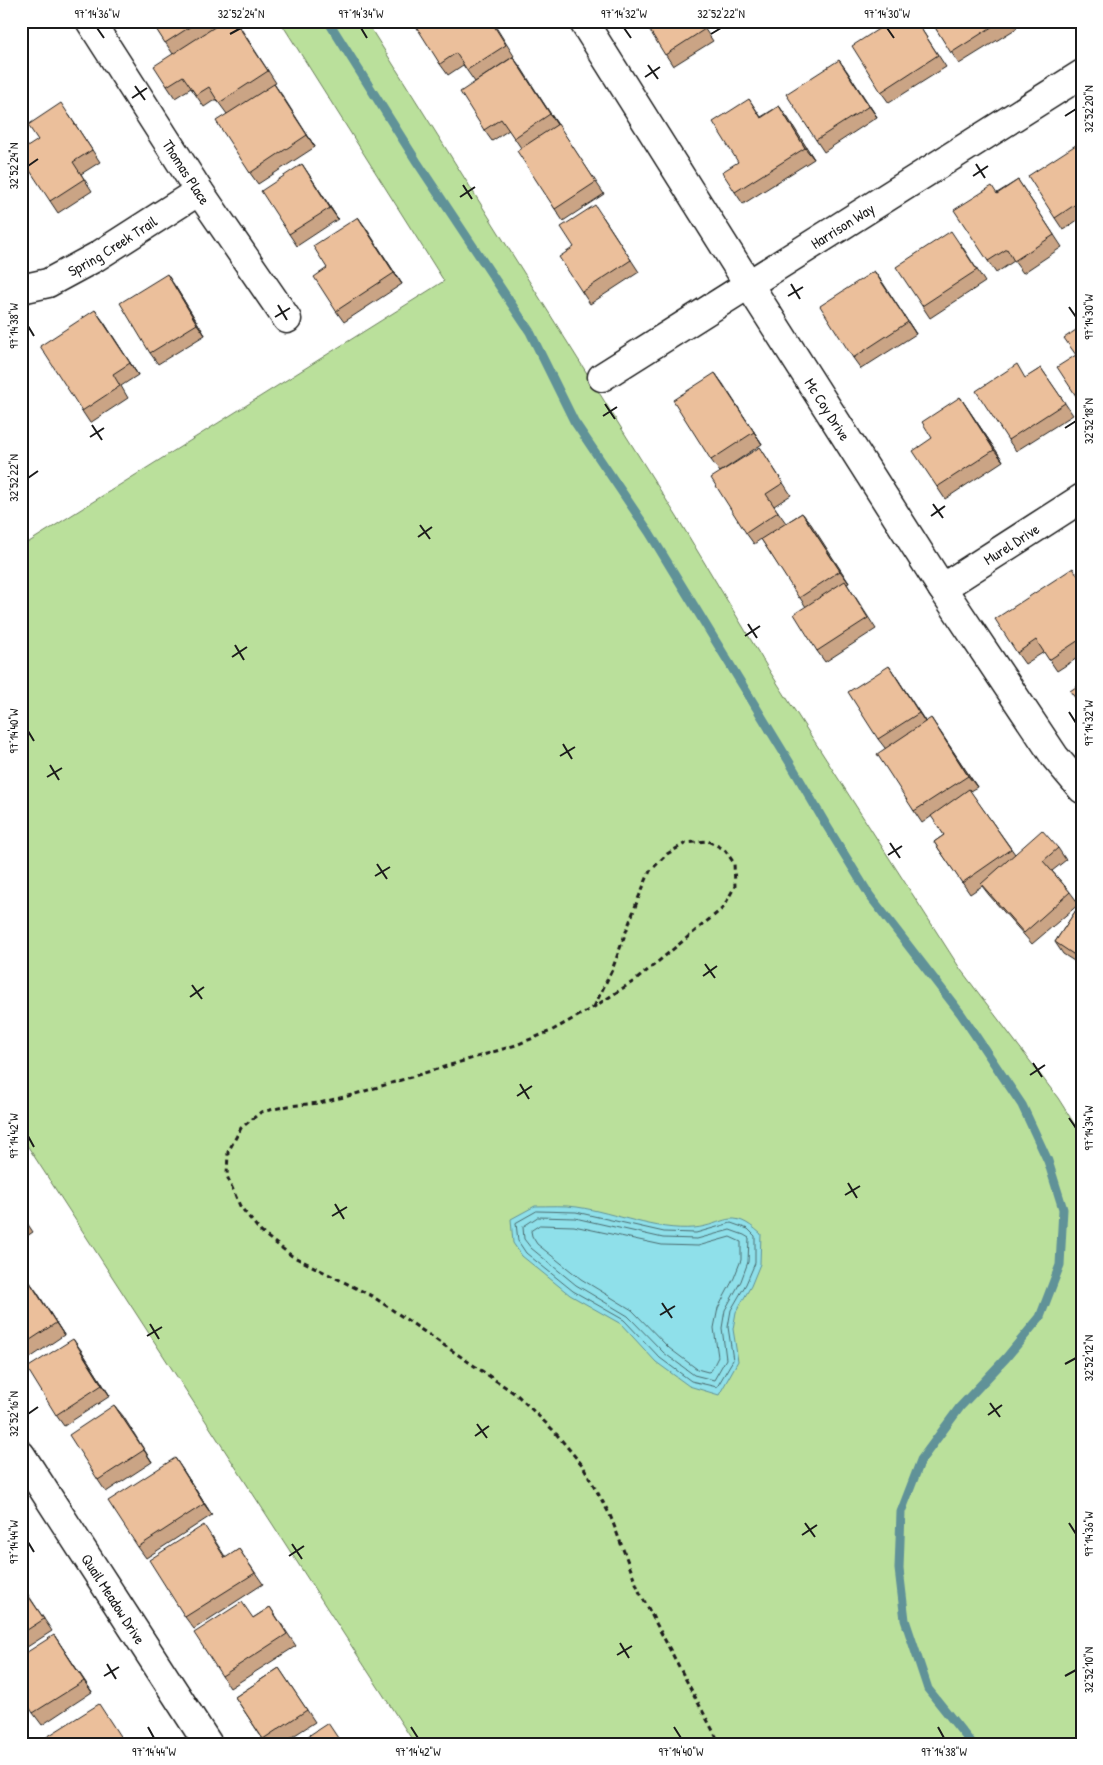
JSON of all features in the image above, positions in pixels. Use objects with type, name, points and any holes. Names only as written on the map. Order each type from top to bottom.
[{"type":"street","name":"Thomas Place","points":[[90,21],[199,191],[287,319]]},
{"type":"street","name":"Mc Coy Drive","points":[[583,21],[748,285],[942,588],[1054,757],[1082,789]]},
{"type":"street","name":"Harrison Way","points":[[602,377],[1082,74]]},
{"type":"street","name":"Spring Creek Trail","points":[[21,289],[48,283],[96,257],[199,191]]},
{"type":"street","name":"Murel Drive","points":[[942,588],[1082,498]]},
{"type":"street","name":"Quail Meadow Drive","points":[[21,1455],[208,1744]]},
{"type":"path","points":[[594,1007],[612,970],[650,871],[667,854],[686,843],[708,841],[724,849],[734,863],[736,886],[724,908],[637,979],[594,1007],[551,1031],[516,1045],[352,1096],[261,1112],[242,1128],[228,1152],[227,1176],[240,1206],[261,1232],[292,1256],[380,1301],[516,1395],[553,1430],[583,1466],[610,1515],[639,1590],[720,1744]]},
{"type":"green space","points":[[280,21],[366,21],[677,517],[772,675],[961,970],[1058,1098],[1082,1136],[1082,1744],[415,1744],[21,1136],[21,547],[444,281]]},
{"type":"water","points":[[535,1206],[577,1207],[650,1224],[679,1228],[694,1228],[728,1219],[735,1219],[751,1226],[761,1234],[760,1264],[751,1286],[736,1312],[733,1329],[738,1361],[719,1395],[689,1386],[656,1362],[621,1324],[570,1295],[522,1256],[513,1243],[511,1219]]},
{"type":"building","points":[[151,21],[199,21],[165,43]]},
{"type":"building","points":[[224,21],[235,21],[268,71],[219,103],[209,87],[196,95],[183,76],[167,86],[154,66]]},
{"type":"building","points":[[417,21],[491,21],[506,45],[467,70],[456,53],[440,64],[414,23]]},
{"type":"building","points":[[644,21],[700,21],[705,29],[665,55]]},
{"type":"building","points":[[891,21],[916,21],[938,55],[881,92],[852,46]]},
{"type":"building","points":[[931,21],[1001,21],[951,53]]},
{"type":"building","points":[[513,57],[550,114],[514,138],[501,119],[484,130],[460,92]]},
{"type":"building","points":[[839,60],[869,106],[816,140],[786,94]]},
{"type":"building","points":[[274,84],[307,135],[250,173],[216,121]]},
{"type":"building","points":[[749,99],[761,118],[779,106],[805,148],[735,192],[722,172],[738,162],[713,122]]},
{"type":"building","points":[[61,103],[92,150],[73,162],[84,179],[50,201],[21,157],[21,151],[38,140],[28,125]]},
{"type":"building","points":[[558,124],[596,182],[555,209],[517,151]]},
{"type":"building","points":[[1082,141],[1082,200],[1055,218],[1028,176]]},
{"type":"building","points":[[302,164],[330,208],[289,234],[261,191]]},
{"type":"building","points":[[1018,180],[1054,235],[1014,261],[1007,249],[988,261],[954,210],[992,186],[997,194]]},
{"type":"building","points":[[595,205],[631,260],[582,292],[559,257],[574,247],[561,227]]},
{"type":"building","points":[[358,217],[394,273],[336,311],[314,277],[327,268],[313,246]]},
{"type":"building","points":[[951,231],[977,270],[922,306],[896,267]]},
{"type":"building","points":[[874,271],[908,322],[853,358],[820,306]]},
{"type":"building","points":[[167,274],[197,324],[150,353],[120,303]]},
{"type":"building","points":[[95,310],[130,363],[113,374],[120,386],[82,411],[40,346]]},
{"type":"building","points":[[1082,326],[1082,405],[1057,367],[1076,355],[1064,338]]},
{"type":"building","points":[[1017,364],[1025,378],[1041,368],[1065,403],[1008,440],[976,391]]},
{"type":"building","points":[[715,373],[754,432],[711,460],[673,400]]},
{"type":"building","points":[[960,397],[994,450],[937,487],[913,451],[932,438],[922,422]]},
{"type":"building","points":[[760,447],[783,483],[766,494],[778,512],[746,533],[711,478]]},
{"type":"building","points":[[802,513],[840,571],[799,598],[761,539]]},
{"type":"building","points":[[1073,568],[1082,582],[1082,638],[1049,660],[1036,640],[1017,653],[995,619]]},
{"type":"building","points":[[845,581],[868,618],[817,651],[794,614]]},
{"type":"building","points":[[889,666],[919,713],[878,739],[848,692]]},
{"type":"building","points":[[1082,683],[1082,707],[1070,691]]},
{"type":"building","points":[[931,718],[968,776],[914,811],[877,754]]},
{"type":"building","points":[[969,789],[1011,849],[962,883],[934,842],[944,835],[931,816]]},
{"type":"building","points":[[1042,830],[1058,848],[1043,861],[1070,892],[1024,933],[981,884]]},
{"type":"building","points":[[1082,901],[1082,960],[1055,942]]},
{"type":"building","points":[[21,1215],[25,1220],[21,1223]]},
{"type":"building","points":[[29,1281],[56,1323],[21,1346],[21,1286]]},
{"type":"building","points":[[73,1339],[102,1385],[56,1415],[27,1368]]},
{"type":"building","points":[[114,1405],[144,1450],[98,1480],[69,1435]]},
{"type":"building","points":[[175,1458],[204,1504],[138,1547],[108,1501]]},
{"type":"building","points":[[204,1525],[225,1558],[239,1549],[255,1573],[185,1617],[149,1560]]},
{"type":"building","points":[[21,1585],[44,1619],[21,1634]]},
{"type":"building","points":[[242,1602],[253,1618],[270,1607],[287,1634],[222,1676],[194,1633]]},
{"type":"building","points":[[54,1635],[84,1681],[33,1713],[21,1694],[21,1656]]},
{"type":"building","points":[[279,1668],[307,1710],[263,1739],[235,1697]]},
{"type":"building","points":[[99,1704],[125,1744],[49,1744],[45,1738]]},
{"type":"building","points":[[328,1723],[342,1744],[296,1744]]},
{"type":"waterway","points":[[328,21],[417,162],[530,332],[574,421],[649,532],[870,896],[961,1014],[1022,1105],[1048,1161],[1063,1209],[1060,1265],[1040,1317],[1006,1358],[960,1407],[921,1460],[901,1512],[899,1569],[905,1620],[928,1689],[972,1744]]}]
